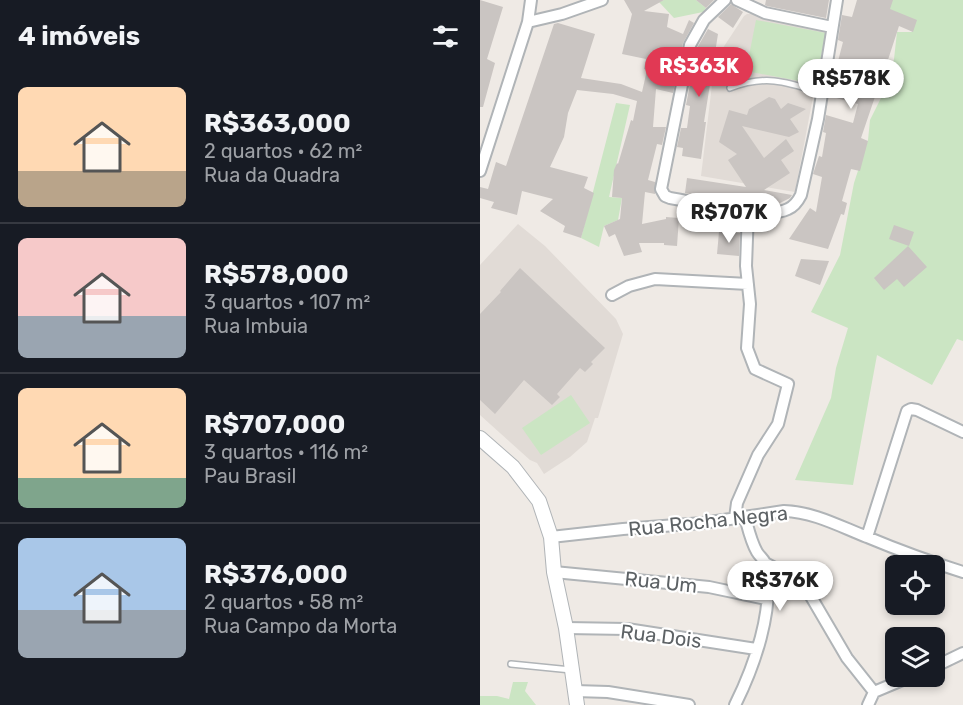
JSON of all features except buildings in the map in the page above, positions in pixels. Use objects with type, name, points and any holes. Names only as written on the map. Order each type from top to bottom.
[{"type":"street","points":[[528,22],[562,14],[602,0]]},
{"type":"street","points":[[725,0],[704,21],[690,45],[661,189],[665,196],[670,198],[748,211],[785,211],[795,205],[801,195],[818,119],[837,0]]},
{"type":"street","points":[[737,0],[765,13],[832,27]]},
{"type":"street","points":[[480,171],[528,22],[528,1]]},
{"type":"street","points":[[748,211],[746,266],[750,304],[747,348],[755,369],[788,384],[778,424],[758,455],[737,502],[740,518],[755,549],[767,564],[799,581],[806,588],[847,658],[874,692]]},
{"type":"street","points":[[612,296],[629,286],[655,279],[748,284]]},
{"type":"street","points":[[867,537],[907,411],[917,410],[963,432]]},
{"type":"street","points":[[480,438],[513,467],[539,501],[551,537],[554,572],[566,628],[576,698],[608,692],[688,705]]},
{"type":"street","name":"Rua Rocha Negra","points":[[551,537],[740,518],[784,511],[836,523],[867,537],[963,572]]},
{"type":"street","points":[[735,705],[751,671],[764,625],[767,564]]},
{"type":"street","name":"Rua Um","points":[[554,572],[686,584],[766,599]]},
{"type":"street","name":"Rua Dois","points":[[566,628],[627,629],[756,649]]},
{"type":"street","points":[[945,662],[963,653]]},
{"type":"street","points":[[868,705],[874,692],[886,687]]},
{"type":"lane","points":[[730,88],[747,81],[763,79],[795,84],[822,93]]},
{"type":"lane","points":[[511,664],[572,670]]},
{"type":"shaded area","points":[[747,14],[760,14],[826,28],[795,192],[701,176],[715,60]]},
{"type":"shaded area","points":[[518,224],[545,246],[616,319],[623,334],[598,418],[595,418],[587,442],[570,457],[544,474],[537,463],[530,460],[480,415],[480,265]]},
{"type":"green space","points":[[696,0],[706,8],[703,12],[674,18],[659,2]]},
{"type":"green space","points":[[861,0],[963,0],[963,341],[957,339],[932,385],[877,355],[853,485],[795,480],[831,398],[836,368],[848,328],[811,312],[840,255],[854,183],[868,140],[870,120],[886,88],[894,59],[897,32],[913,32]]},
{"type":"green space","points":[[756,20],[826,33],[815,84],[746,71]]},
{"type":"green space","points":[[616,103],[630,105],[609,197],[622,198],[618,220],[604,226],[599,247],[581,238]]},
{"type":"green space","points":[[571,395],[590,423],[541,455],[522,428]]},
{"type":"green space","points":[[513,682],[528,682],[525,691],[536,705],[480,705],[480,696],[509,699]]}]
